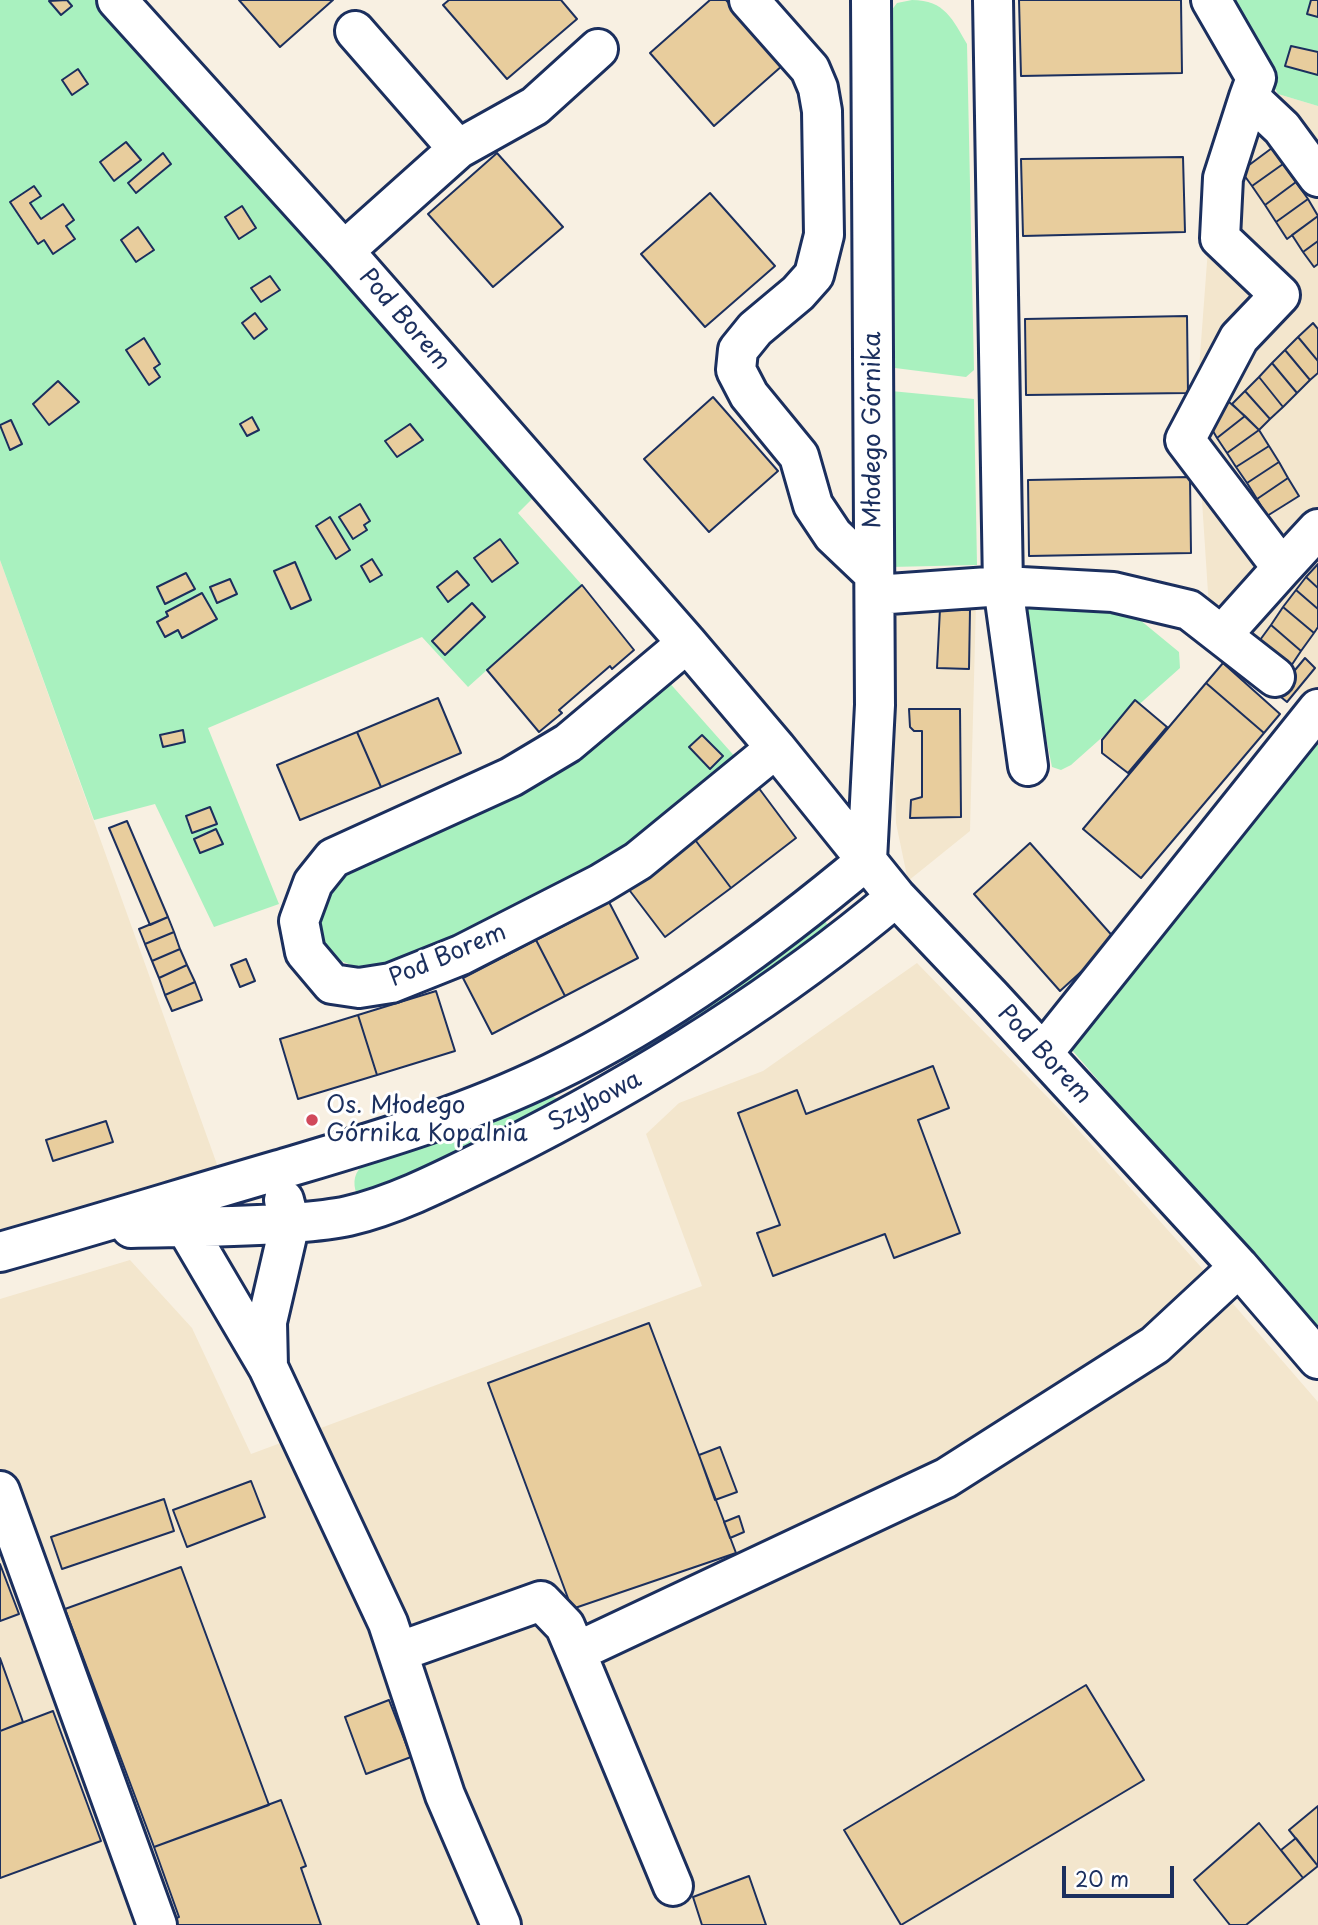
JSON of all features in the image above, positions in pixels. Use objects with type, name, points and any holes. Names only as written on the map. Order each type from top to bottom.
[{"type":"street","name":"Pod Borem","points":[[117,0],[344,251],[687,643],[896,897],[1239,1267],[1318,1359]]},
{"type":"street","points":[[749,0],[810,69],[818,88],[822,111],[824,235],[814,275],[798,293],[755,329],[738,350],[736,370],[748,395],[799,456],[813,505],[833,534],[875,585],[1003,586],[1113,592],[1189,610],[1275,677]]},
{"type":"street","name":"Młodego Górnika","points":[[867,860],[875,705],[870,0]]},
{"type":"street","points":[[993,0],[1003,586],[1028,766]]},
{"type":"street","points":[[1211,0],[1256,78],[1223,177],[1220,237],[1280,295],[1239,338],[1185,440],[1282,568]]},
{"type":"street","points":[[355,31],[458,149]]},
{"type":"street","points":[[344,251],[458,149],[535,106],[598,49]]},
{"type":"street","points":[[1249,97],[1282,128],[1318,177]]},
{"type":"street","points":[[814,275],[872,273]]},
{"type":"street","points":[[1222,635],[1318,529]]},
{"type":"street","name":"Pod Borem","points":[[687,643],[568,743],[511,777],[333,858],[313,883],[299,921],[306,952],[332,984],[359,988],[391,983],[461,956],[600,884],[638,861],[776,748]]},
{"type":"street","points":[[1042,1053],[1318,709]]},
{"type":"street","name":"Szybowa","points":[[0,1252],[89,1228],[179,1214],[276,1171],[431,1124],[491,1101],[576,1061],[669,1006],[734,964],[867,860]]},
{"type":"street","name":"Szybowa","points":[[179,1214],[234,1227],[347,1217],[396,1200],[527,1139],[654,1070],[796,976],[848,938],[896,897]]},
{"type":"street","points":[[576,1061],[599,1100]]},
{"type":"street","points":[[268,1367],[267,1322],[290,1223],[276,1171]]},
{"type":"street","points":[[179,1214],[268,1367],[388,1623],[445,1795],[501,1925]]},
{"type":"street","points":[[576,1652],[946,1478],[1155,1345],[1239,1267]]},
{"type":"street","points":[[0,1491],[157,1925]]},
{"type":"street","points":[[398,1652],[541,1601],[565,1626],[673,1886]]},
{"type":"shaded area","points":[[1278,94],[1318,106],[1318,702],[1314,707],[1209,608],[1196,409],[1210,222],[1220,174]]},
{"type":"shaded area","points":[[0,560],[219,1170],[0,1230]]},
{"type":"shaded area","points":[[976,603],[970,831],[908,881],[896,823],[891,607]]},
{"type":"shaded area","points":[[917,963],[1065,1115],[1318,1402],[1318,1925],[0,1925],[0,1299],[130,1260],[192,1328],[251,1454],[702,1286],[646,1134],[679,1103],[763,1071]]},
{"type":"green space","points":[[0,0],[98,0],[533,498],[518,513],[582,585],[468,687],[422,637],[208,728],[279,904],[214,927],[155,804],[94,820],[0,560]]},
{"type":"green space","points":[[912,0],[933,4],[947,13],[967,44],[974,370],[966,377],[895,368],[891,11],[897,3]]},
{"type":"green space","points":[[1227,0],[1318,0],[1318,106],[1278,94]]},
{"type":"green space","points":[[891,391],[974,399],[977,565],[891,567]]},
{"type":"green space","points":[[1057,601],[1134,615],[1179,652],[1180,668],[1071,765],[1061,770],[1052,767],[1019,604]]},
{"type":"green space","points":[[667,680],[737,759],[631,841],[544,894],[412,961],[378,971],[356,967],[331,957],[319,931],[322,904],[343,876]]},
{"type":"green space","points":[[1318,702],[1318,1335],[1059,1035]]},
{"type":"green space","points":[[822,917],[832,931],[779,970],[621,1066],[621,1057]]},
{"type":"green space","points":[[548,1095],[556,1098],[558,1102],[514,1136],[357,1195],[355,1177],[366,1163]]},
{"type":"building","points":[[67,0],[72,6],[61,15],[49,1]]},
{"type":"building","points":[[239,0],[333,0],[280,47]]},
{"type":"building","points":[[449,0],[561,0],[577,19],[507,79],[443,5]]},
{"type":"building","points":[[710,0],[726,0],[783,65],[714,126],[650,53]]},
{"type":"building","points":[[1019,0],[1181,0],[1182,73],[1021,76]]},
{"type":"building","points":[[1311,0],[1318,0],[1318,17],[1307,14]]},
{"type":"building","points":[[1291,46],[1318,52],[1318,75],[1285,66]]},
{"type":"building","points":[[78,69],[88,84],[72,95],[62,80]]},
{"type":"building","points":[[126,142],[141,160],[114,181],[100,162]]},
{"type":"building","points":[[1272,148],[1283,164],[1252,186],[1241,171]]},
{"type":"building","points":[[163,153],[171,164],[136,193],[128,183]]},
{"type":"building","points":[[497,153],[563,227],[493,287],[428,214]]},
{"type":"building","points":[[1183,157],[1185,232],[1023,236],[1021,159]]},
{"type":"building","points":[[1283,164],[1296,182],[1265,205],[1252,186]]},
{"type":"building","points":[[1296,182],[1308,199],[1276,222],[1265,205]]},
{"type":"building","points":[[34,186],[41,196],[30,203],[41,219],[63,204],[74,220],[66,226],[75,239],[53,254],[44,240],[38,244],[10,202]]},
{"type":"building","points":[[710,193],[775,266],[705,327],[641,254]]},
{"type":"building","points":[[1308,199],[1318,216],[1287,239],[1276,222]]},
{"type":"building","points":[[242,206],[256,228],[239,239],[225,217]]},
{"type":"building","points":[[1318,216],[1318,241],[1303,252],[1292,235]]},
{"type":"building","points":[[138,227],[154,250],[136,262],[121,240]]},
{"type":"building","points":[[1318,241],[1318,264],[1314,267],[1303,252]]},
{"type":"building","points":[[270,276],[280,290],[261,302],[251,288]]},
{"type":"building","points":[[255,313],[267,329],[254,339],[242,323]]},
{"type":"building","points":[[1187,316],[1188,393],[1026,395],[1025,319]]},
{"type":"building","points":[[1313,323],[1318,329],[1318,361],[1298,337]]},
{"type":"building","points":[[1298,337],[1318,361],[1318,373],[1310,380],[1285,350]]},
{"type":"building","points":[[144,338],[160,364],[154,368],[160,377],[149,385],[126,350]]},
{"type":"building","points":[[1285,350],[1310,380],[1297,393],[1272,363]]},
{"type":"building","points":[[1272,363],[1297,393],[1283,407],[1259,377]]},
{"type":"building","points":[[1259,377],[1283,407],[1270,419],[1245,391]]},
{"type":"building","points":[[58,381],[79,402],[49,425],[33,404]]},
{"type":"building","points":[[1245,391],[1270,419],[1259,430],[1232,404]]},
{"type":"building","points":[[713,397],[778,471],[709,532],[644,459]]},
{"type":"building","points":[[1229,402],[1245,416],[1217,438],[1206,419]]},
{"type":"building","points":[[1245,416],[1259,430],[1227,453],[1217,438]]},
{"type":"building","points":[[252,417],[259,430],[247,436],[240,424]]},
{"type":"building","points":[[11,420],[22,444],[10,450],[0,425]]},
{"type":"building","points":[[410,424],[423,440],[397,457],[385,441]]},
{"type":"building","points":[[1259,430],[1269,446],[1236,467],[1227,453]]},
{"type":"building","points":[[1269,446],[1279,462],[1247,483],[1236,467]]},
{"type":"building","points":[[1279,462],[1288,478],[1257,499],[1247,483]]},
{"type":"building","points":[[1190,477],[1191,553],[1029,556],[1028,480]]},
{"type":"building","points":[[1288,478],[1299,496],[1267,516],[1257,499]]},
{"type":"building","points":[[360,504],[370,521],[364,525],[367,530],[353,539],[339,517]]},
{"type":"building","points":[[330,517],[350,550],[336,559],[316,526]]},
{"type":"building","points":[[500,539],[518,563],[492,582],[474,558]]},
{"type":"building","points":[[372,559],[382,575],[370,582],[361,566]]},
{"type":"building","points":[[295,562],[311,600],[291,609],[274,571]]},
{"type":"building","points":[[1318,564],[1318,588],[1306,577]]},
{"type":"building","points":[[457,571],[469,585],[448,602],[437,587]]},
{"type":"building","points":[[186,573],[195,589],[165,604],[157,587]]},
{"type":"building","points":[[1306,577],[1318,588],[1318,609],[1296,590]]},
{"type":"building","points":[[230,579],[237,594],[217,603],[210,587]]},
{"type":"building","points":[[582,585],[634,650],[612,669],[610,666],[559,710],[562,713],[539,732],[487,670]]},
{"type":"building","points":[[1296,590],[1318,609],[1318,627],[1314,633],[1283,607]]},
{"type":"building","points":[[202,593],[217,619],[182,638],[178,630],[165,637],[157,622],[168,616],[166,612]]},
{"type":"building","points":[[472,603],[485,617],[445,655],[432,641]]},
{"type":"building","points":[[1283,607],[1314,633],[1301,651],[1271,625]]},
{"type":"building","points":[[940,609],[970,610],[969,669],[937,668]]},
{"type":"building","points":[[1271,625],[1301,651],[1291,666],[1260,640]]},
{"type":"building","points":[[1305,658],[1315,668],[1287,702],[1276,693]]},
{"type":"building","points":[[1223,663],[1280,714],[1264,733],[1206,683]]},
{"type":"building","points":[[1206,683],[1264,733],[1141,878],[1083,829]]},
{"type":"building","points":[[438,698],[461,753],[381,787],[357,732]]},
{"type":"building","points":[[1135,700],[1167,727],[1128,773],[1102,753],[1102,740]]},
{"type":"building","points":[[909,709],[960,709],[961,817],[910,818],[911,800],[922,797],[922,731],[914,731],[910,727]]},
{"type":"building","points":[[183,730],[185,742],[163,747],[160,735]]},
{"type":"building","points":[[357,732],[381,787],[300,820],[277,765]]},
{"type":"building","points":[[702,735],[723,756],[710,769],[689,747]]},
{"type":"building","points":[[758,787],[796,838],[731,888],[693,837]]},
{"type":"building","points":[[210,807],[217,824],[192,833],[186,816]]},
{"type":"building","points":[[127,821],[168,917],[150,925],[109,828]]},
{"type":"building","points":[[216,829],[223,844],[200,853],[194,839]]},
{"type":"building","points":[[693,837],[731,888],[665,937],[627,887]]},
{"type":"building","points":[[1030,843],[1116,940],[1060,991],[974,894]]},
{"type":"building","points":[[609,902],[638,958],[565,996],[536,940]]},
{"type":"building","points":[[168,917],[174,932],[145,944],[139,929]]},
{"type":"building","points":[[174,932],[180,949],[152,961],[145,944]]},
{"type":"building","points":[[536,940],[565,996],[492,1034],[463,978]]},
{"type":"building","points":[[180,949],[187,965],[159,978],[152,961]]},
{"type":"building","points":[[246,959],[255,981],[240,987],[231,965]]},
{"type":"building","points":[[187,965],[195,982],[165,995],[159,978]]},
{"type":"building","points":[[195,982],[202,1000],[172,1011],[165,995]]},
{"type":"building","points":[[436,991],[455,1051],[377,1075],[358,1015]]},
{"type":"building","points":[[358,1015],[377,1075],[298,1099],[280,1039]]},
{"type":"building","points":[[933,1066],[949,1108],[918,1120],[960,1233],[894,1258],[885,1234],[773,1276],[757,1233],[780,1225],[738,1113],[797,1090],[806,1114]]},
{"type":"building","points":[[106,1121],[113,1142],[53,1161],[46,1140]]},
{"type":"building","points":[[649,1323],[736,1553],[572,1609],[488,1383]]},
{"type":"building","points":[[720,1447],[737,1492],[715,1500],[699,1455]]},
{"type":"building","points":[[251,1481],[265,1517],[187,1547],[173,1510]]},
{"type":"building","points":[[164,1499],[174,1531],[62,1569],[51,1537]]},
{"type":"building","points":[[739,1516],[744,1532],[730,1538],[724,1522]]},
{"type":"building","points":[[0,1564],[19,1614],[0,1621]]},
{"type":"building","points":[[181,1567],[269,1805],[154,1847],[65,1609]]},
{"type":"building","points":[[0,1658],[23,1722],[0,1731]]},
{"type":"building","points":[[1086,1685],[1144,1780],[901,1925],[844,1830]]},
{"type":"building","points":[[389,1700],[411,1757],[366,1774],[345,1717]]},
{"type":"building","points":[[53,1711],[101,1841],[0,1878],[0,1731]]},
{"type":"building","points":[[281,1800],[306,1866],[301,1868],[321,1925],[165,1925],[164,1923],[179,1917],[154,1847]]},
{"type":"building","points":[[1318,1806],[1318,1866],[1289,1830]]},
{"type":"building","points":[[1259,1823],[1303,1878],[1246,1925],[1230,1925],[1194,1880]]},
{"type":"building","points":[[1296,1838],[1318,1866],[1303,1878],[1281,1850]]},
{"type":"building","points":[[749,1876],[766,1925],[702,1925],[693,1897]]},
{"type":"place","name":"Os. Młodego Górnika Kopalnia","points":[[312,1120]]}]
